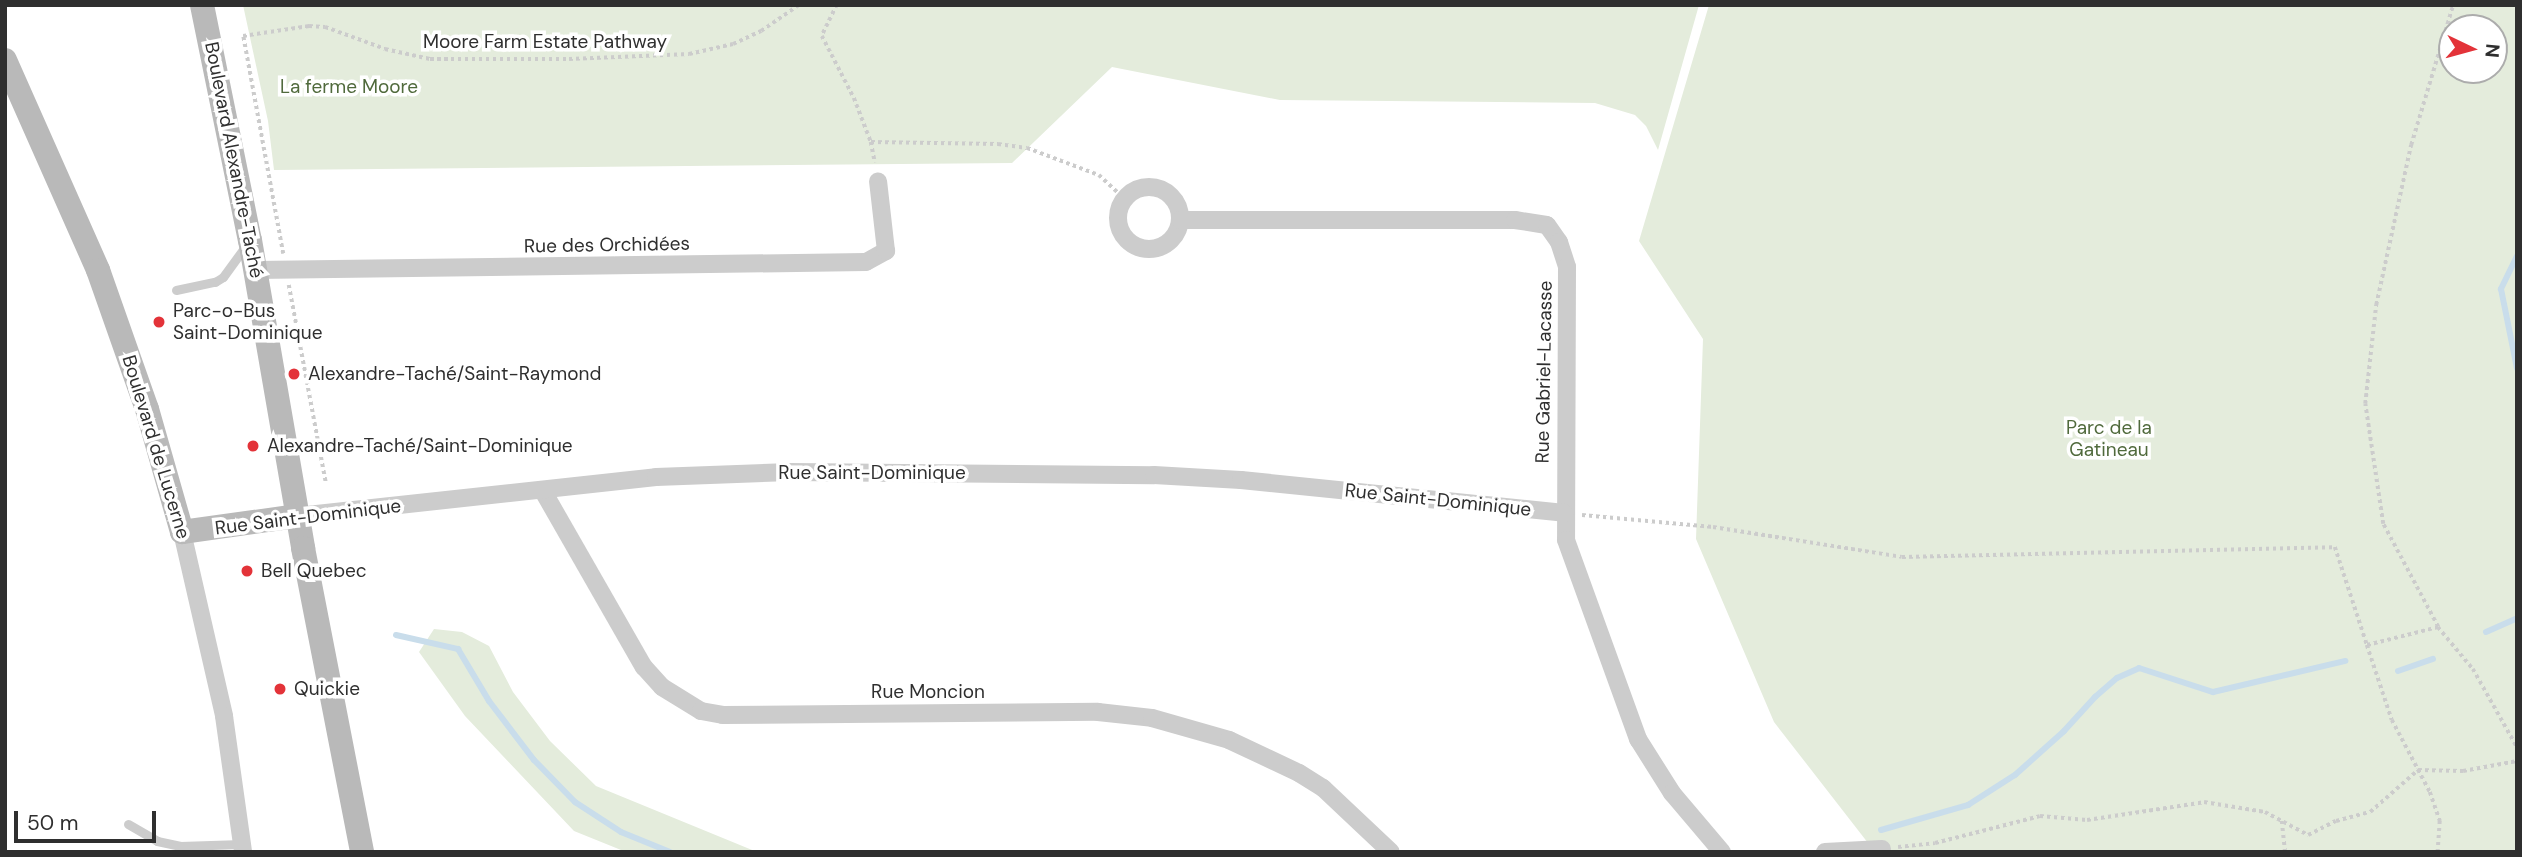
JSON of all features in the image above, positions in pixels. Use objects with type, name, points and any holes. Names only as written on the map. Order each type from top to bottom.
[{"type":"main road","name":"Boulevard Alexandre-Taché","points":[[202,5],[256,270],[298,516],[362,852]]},
{"type":"main road","name":"Boulevard de Lucerne","points":[[5,60],[97,270],[147,409],[182,532]]},
{"type":"main road","name":"Rue Saint-Dominique","points":[[182,532],[298,516]]},
{"type":"street","name":"Rue des Orchidées","points":[[256,270],[866,262],[886,251],[878,181]]},
{"type":"street","points":[[1157,188],[1174,200],[1180,220],[1173,238],[1156,248],[1136,247],[1122,234],[1118,224],[1118,214],[1125,199],[1136,189],[1157,188]]},
{"type":"street","name":"Rue Gabriel-Lacasse","points":[[1180,220],[1515,220],[1547,225],[1559,243],[1567,267],[1564,513],[1570,552],[1638,739],[1672,793],[1722,852]]},
{"type":"street","name":"Rue Saint-Dominique","points":[[298,516],[656,477],[708,474],[1103,472],[1241,480],[1564,513]]},
{"type":"street","name":"Rue Moncion","points":[[543,491],[643,667],[662,687],[701,711],[723,715],[1098,712],[1152,718],[1229,740],[1299,773],[1323,788],[1391,852]]},
{"type":"street","name":"Boulevard de Lucerne","points":[[182,532],[224,716],[243,848]]},
{"type":"street","points":[[1825,852],[1882,849]]},
{"type":"lane","points":[[176,290],[207,285],[223,277],[250,240]]},
{"type":"lane","points":[[128,824],[157,841],[180,846],[243,848]]},
{"type":"path","name":"Moore Farm Estate Pathway","points":[[243,36],[309,26],[325,27],[385,49],[430,59],[569,59],[690,54],[733,44],[761,31],[799,5]]},
{"type":"path","points":[[837,5],[822,36],[854,98],[871,142],[878,181]]},
{"type":"path","points":[[2453,5],[2408,158],[2376,306],[2365,404],[2384,524],[2438,627],[2473,669],[2517,747]]},
{"type":"path","points":[[871,142],[998,144],[1027,148],[1098,175],[1125,199]]},
{"type":"path","points":[[1564,513],[1713,527],[1902,557],[2335,547],[2392,720],[2440,821],[2438,852]]},
{"type":"path","points":[[2367,645],[2438,627]]},
{"type":"path","points":[[1882,849],[1935,843],[2040,816],[2087,820],[2204,802],[2265,812],[2308,835],[2336,821],[2370,812],[2418,770],[2463,771],[2517,761]]},
{"type":"path","points":[[2282,821],[2285,852]]},
{"type":"green space","name":"La ferme Moore","points":[[243,5],[1699,5],[1658,150],[1646,126],[1635,115],[1595,103],[1280,100],[1112,67],[1012,163],[274,170],[268,121]]},
{"type":"green space","name":"Parc de la Gatineau","points":[[1709,5],[2517,5],[2517,852],[1875,852],[1774,722],[1696,539],[1703,339],[1639,241]]},
{"type":"green space","points":[[434,629],[462,632],[489,646],[513,692],[550,741],[596,786],[757,852],[626,852],[574,831],[465,716],[419,652]]},
{"type":"waterway","points":[[2517,256],[2501,289],[2517,368]]},
{"type":"waterway","points":[[2486,632],[2517,618]]},
{"type":"waterway","points":[[396,635],[458,649],[489,701],[534,760],[575,802],[621,832],[670,852]]},
{"type":"waterway","points":[[2398,671],[2433,659]]},
{"type":"waterway","points":[[1881,830],[1968,805],[2015,775],[2117,678],[2139,668],[2213,692],[2345,661]]},
{"type":"place","name":"Parc-o-Bus Saint-Dominique","points":[[159,322]]},
{"type":"place","name":"Alexandre-Taché/Saint-Raymond","points":[[294,374]]},
{"type":"place","name":"Alexandre-Taché/Saint-Dominique","points":[[253,446]]},
{"type":"place","name":"Bell Quebec","points":[[247,571]]},
{"type":"place","name":"Quickie","points":[[280,689]]}]
